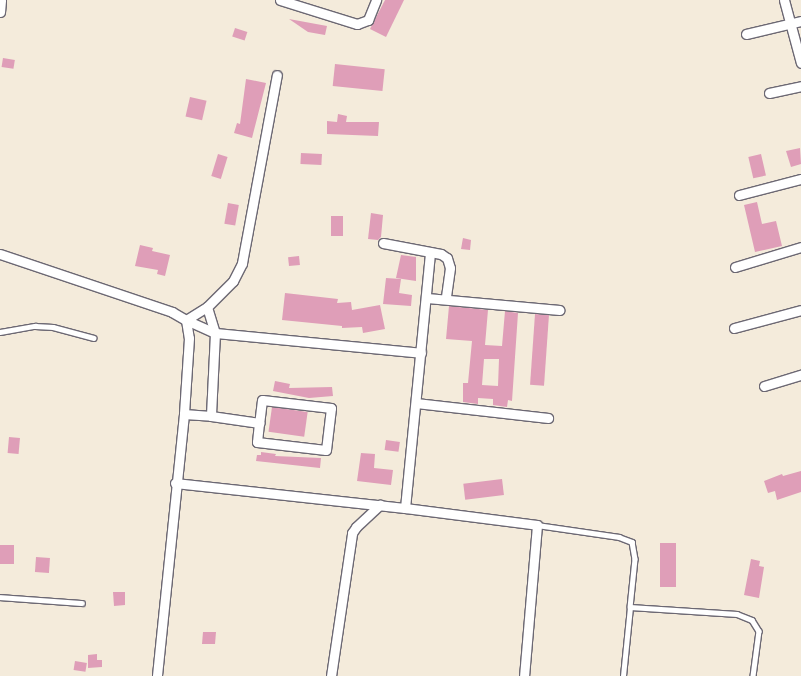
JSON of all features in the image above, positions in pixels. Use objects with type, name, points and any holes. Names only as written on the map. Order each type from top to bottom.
[{"type":"street","points":[[0,12],[2,0]]},
{"type":"street","points":[[280,0],[357,24],[368,20],[376,0]]},
{"type":"street","points":[[784,0],[801,63]]},
{"type":"street","points":[[746,34],[801,22]]},
{"type":"street","points":[[186,320],[207,307],[233,281],[242,264],[277,75]]},
{"type":"street","points":[[769,93],[801,86]]},
{"type":"street","points":[[739,195],[801,179]]},
{"type":"street","points":[[383,243],[444,255],[450,261],[446,298]]},
{"type":"street","points":[[735,267],[801,247]]},
{"type":"street","points":[[405,508],[430,252]]},
{"type":"street","points":[[0,254],[172,312],[215,333],[421,353]]},
{"type":"street","points":[[427,298],[446,298],[559,310]]},
{"type":"street","points":[[207,307],[215,333],[211,416]]},
{"type":"street","points":[[734,328],[801,310]]},
{"type":"street","points":[[157,676],[184,414],[189,338],[186,320]]},
{"type":"street","points":[[764,386],[801,375]]},
{"type":"street","points":[[262,400],[331,408],[326,450],[257,442],[259,423],[262,400]]},
{"type":"street","points":[[416,403],[548,418]]},
{"type":"street","points":[[184,414],[259,423]]},
{"type":"street","points":[[176,483],[380,505],[536,525],[524,676]]},
{"type":"street","points":[[331,676],[352,533],[380,505]]},
{"type":"lane","points":[[0,332],[35,326],[54,327],[94,338]]},
{"type":"lane","points":[[536,525],[619,537],[632,542],[635,559],[623,676]]},
{"type":"lane","points":[[0,597],[82,604]]},
{"type":"lane","points":[[630,607],[737,614],[752,620],[759,631],[753,676]]},
{"type":"building","points":[[385,0],[404,0],[386,37],[370,29]]},
{"type":"building","points":[[289,19],[327,26],[325,35],[308,32]]},
{"type":"building","points":[[235,28],[247,32],[245,41],[232,37]]},
{"type":"building","points":[[3,58],[15,60],[13,69],[2,67]]},
{"type":"building","points":[[335,64],[385,69],[382,91],[333,86]]},
{"type":"building","points":[[246,79],[266,83],[252,138],[234,133],[237,123],[240,124]]},
{"type":"building","points":[[190,97],[207,101],[202,120],[186,116]]},
{"type":"building","points":[[338,114],[347,116],[346,122],[379,122],[378,136],[327,134],[327,121],[337,122]]},
{"type":"building","points":[[800,148],[801,164],[791,167],[786,151]]},
{"type":"building","points":[[301,153],[322,154],[321,165],[300,164]]},
{"type":"building","points":[[218,154],[228,157],[221,179],[211,176]]},
{"type":"building","points":[[761,154],[766,175],[753,178],[748,157]]},
{"type":"building","points":[[757,202],[762,224],[776,221],[782,246],[755,252],[744,205]]},
{"type":"building","points":[[228,203],[239,205],[235,226],[224,224]]},
{"type":"building","points":[[371,213],[383,215],[381,237],[378,240],[368,239]]},
{"type":"building","points":[[331,216],[343,216],[343,236],[331,236]]},
{"type":"building","points":[[463,238],[471,240],[470,250],[461,249]]},
{"type":"building","points":[[140,245],[153,248],[152,251],[170,255],[165,276],[157,274],[158,270],[135,266]]},
{"type":"building","points":[[401,255],[416,257],[416,281],[396,278]]},
{"type":"building","points":[[299,256],[300,265],[289,266],[288,257]]},
{"type":"building","points":[[386,278],[401,279],[399,293],[412,295],[411,306],[383,304]]},
{"type":"building","points":[[285,293],[338,299],[337,303],[351,302],[352,310],[380,305],[385,329],[363,333],[362,327],[342,328],[342,326],[282,320]]},
{"type":"building","points":[[449,306],[488,310],[485,345],[502,346],[505,311],[518,313],[512,401],[508,400],[507,407],[493,405],[493,399],[478,398],[478,404],[463,402],[463,383],[468,383],[472,341],[446,339]],"holes":[[[484,359],[499,359],[498,386],[482,385]]]},
{"type":"building","points":[[535,314],[549,315],[544,386],[530,385]]},
{"type":"building","points":[[275,381],[290,384],[289,388],[332,387],[333,396],[309,398],[273,391]]},
{"type":"building","points":[[272,407],[308,412],[304,437],[269,432]]},
{"type":"building","points":[[9,437],[20,438],[19,454],[8,453]]},
{"type":"building","points":[[386,440],[400,442],[398,452],[385,450]]},
{"type":"building","points":[[261,452],[276,454],[275,456],[321,458],[320,468],[256,461],[257,455],[261,455]]},
{"type":"building","points":[[361,453],[375,454],[374,468],[393,470],[391,485],[357,481]]},
{"type":"building","points":[[801,471],[801,492],[777,500],[775,491],[768,493],[764,481],[782,474],[783,476]]},
{"type":"building","points":[[502,479],[504,495],[465,500],[463,484]]},
{"type":"building","points":[[660,543],[676,543],[676,587],[660,587]]},
{"type":"building","points":[[0,545],[14,545],[14,564],[0,564]]},
{"type":"building","points":[[36,557],[50,558],[49,573],[35,572]]},
{"type":"building","points":[[751,559],[760,561],[759,566],[764,567],[759,598],[744,595]]},
{"type":"building","points":[[113,592],[125,592],[125,605],[114,606]]},
{"type":"building","points":[[203,632],[216,632],[215,644],[202,644]]},
{"type":"building","points":[[97,654],[97,660],[102,660],[102,667],[88,668],[88,655]]},
{"type":"building","points":[[75,661],[87,663],[85,672],[74,670]]}]
